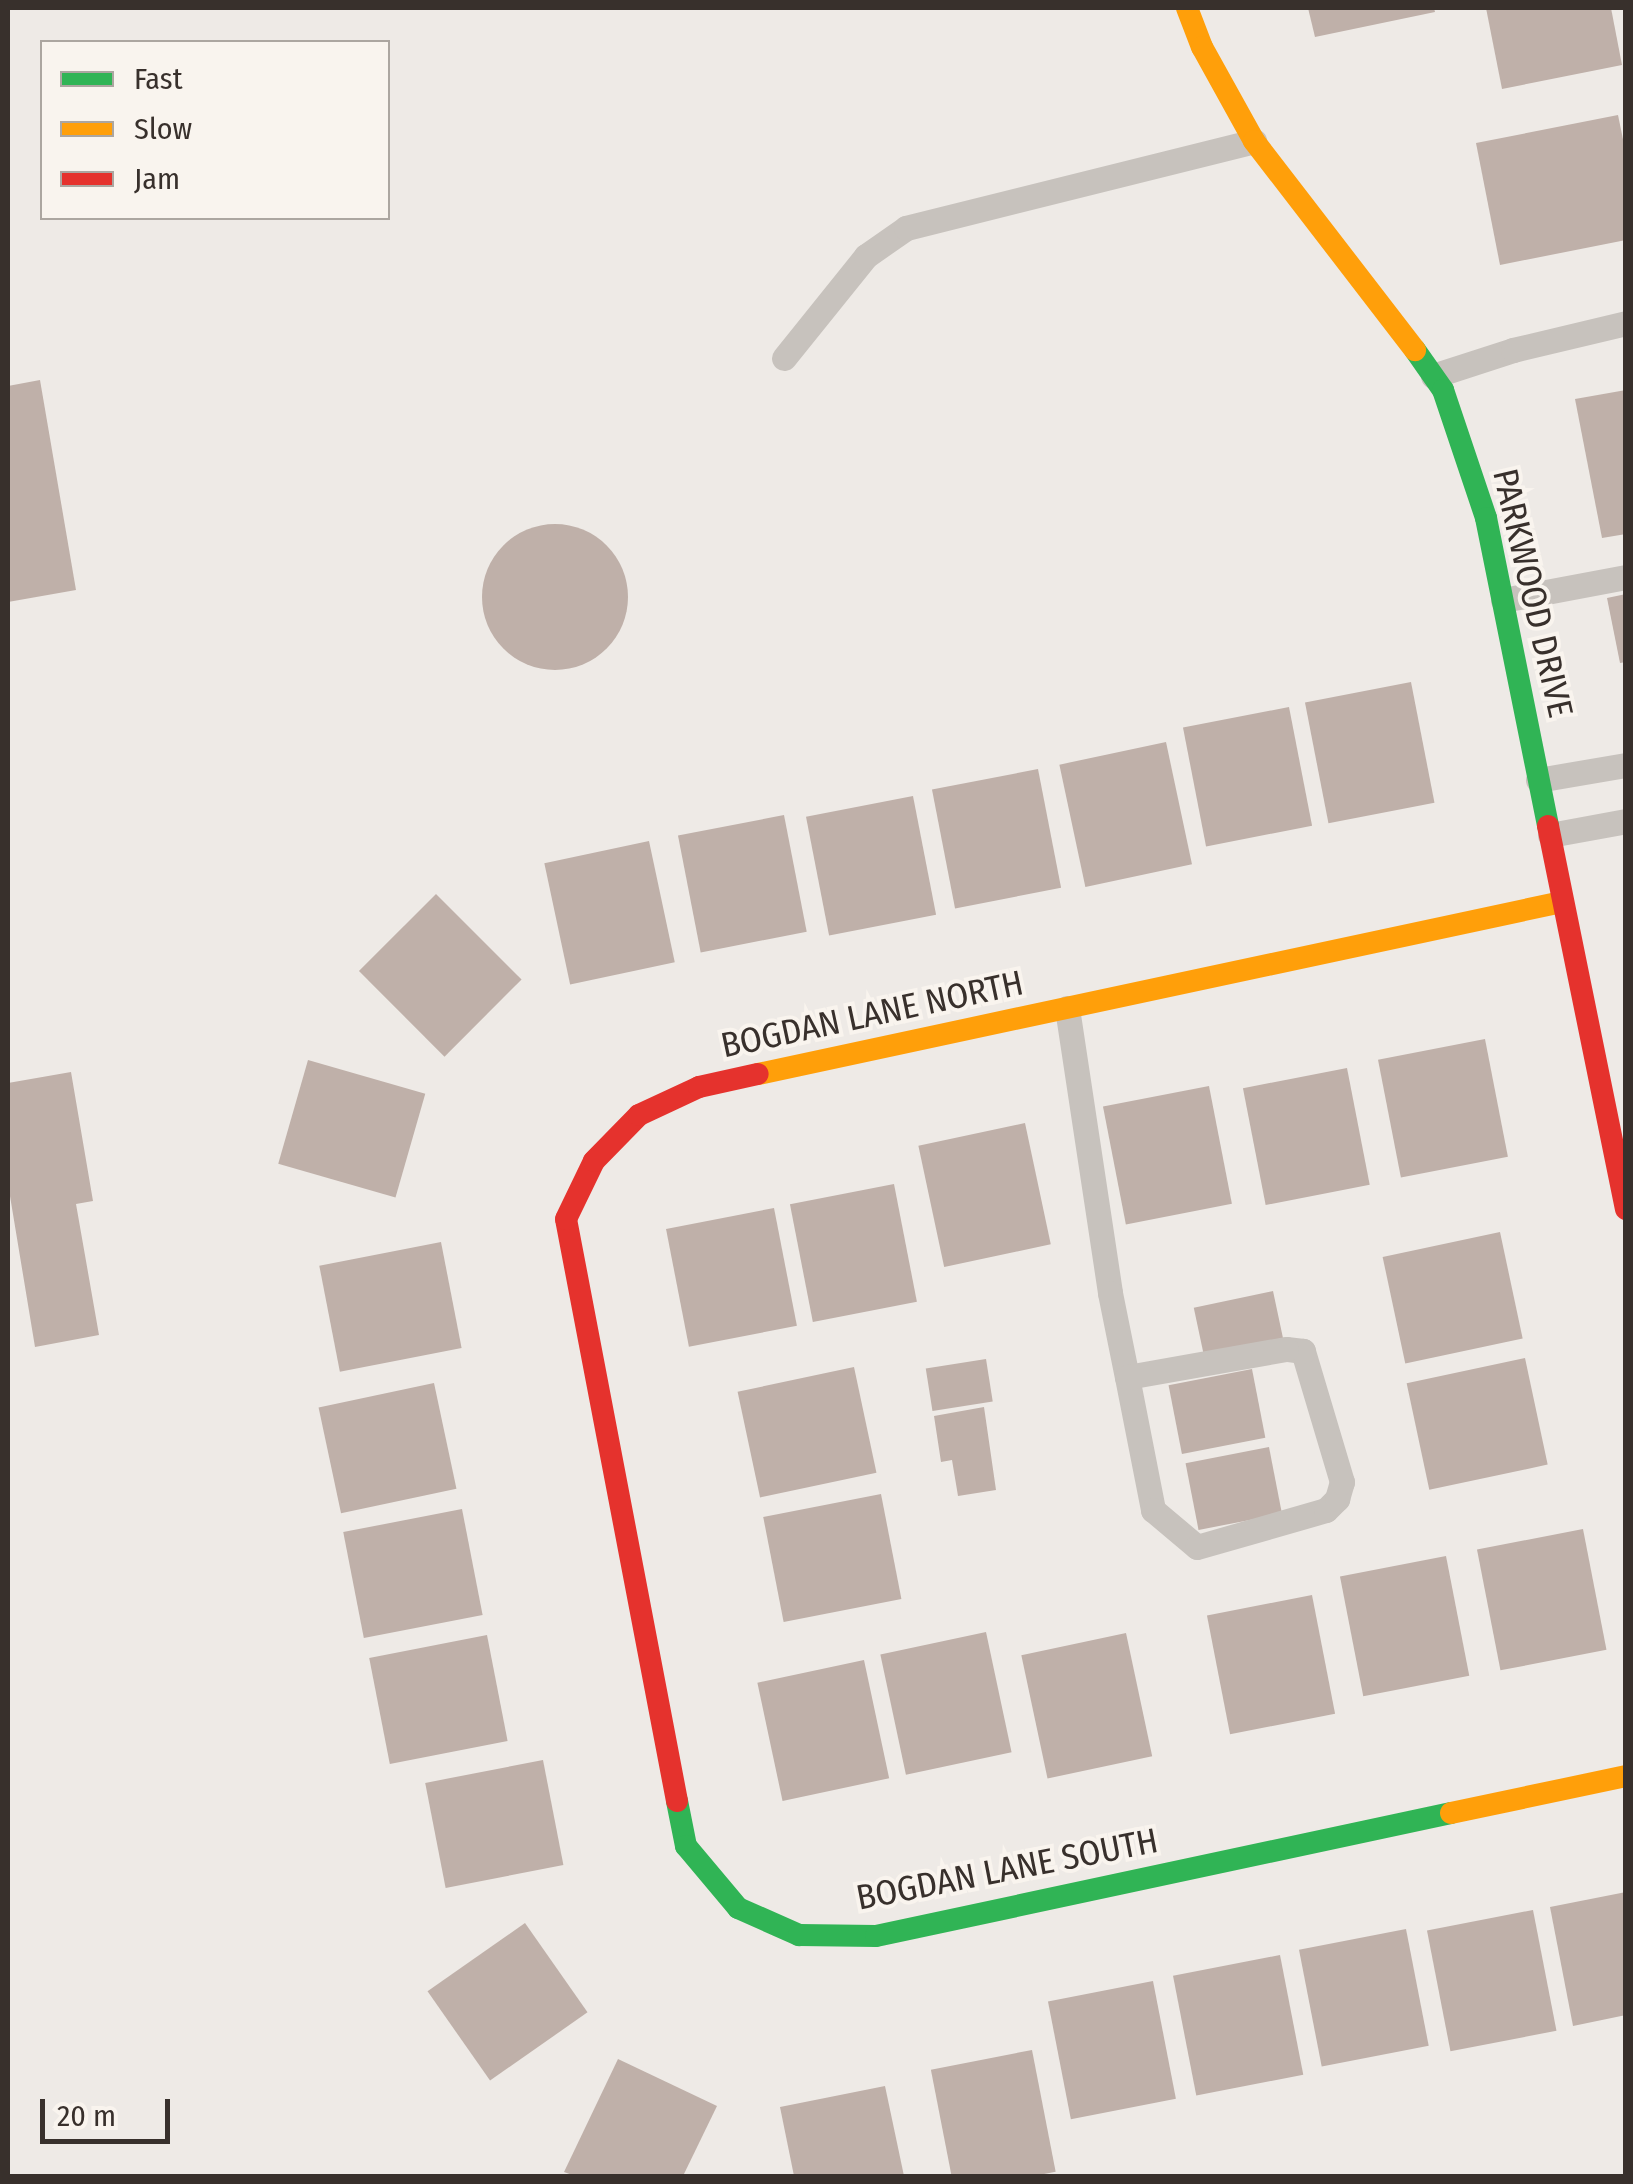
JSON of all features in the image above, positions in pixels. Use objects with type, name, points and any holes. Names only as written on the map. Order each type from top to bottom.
[{"type":"street","name":"PARKWOOD DRIVE","points":[[1187,8],[1202,47],[1254,140],[1372,288],[1443,390],[1486,518],[1626,1209]]},
{"type":"street","name":"BOGDAN LANE NORTH","points":[[624,1533],[566,1219],[594,1162],[640,1115],[700,1087],[1562,902]]},
{"type":"street","name":"BOGDAN LANE SOUTH","points":[[624,1533],[686,1846],[738,1908],[799,1935],[876,1936],[1626,1776]]},
{"type":"lane","points":[[784,358],[866,256],[906,228],[1254,140]]},
{"type":"lane","points":[[1433,376],[1512,350],[1626,323]]},
{"type":"lane","points":[[1502,600],[1626,577]]},
{"type":"lane","points":[[1538,780],[1626,764]]},
{"type":"lane","points":[[1550,835],[1626,821]]},
{"type":"lane","points":[[1067,1008],[1126,1377],[1153,1510],[1197,1546],[1326,1510],[1337,1499],[1342,1482],[1303,1351],[1286,1349],[1126,1377]]},
{"type":"lane","points":[[1591,1040],[1626,1034]]},
{"type":"building","points":[[1308,8],[1434,8],[1435,12],[1315,37]]},
{"type":"building","points":[[1486,8],[1611,8],[1622,65],[1502,89]]},
{"type":"building","points":[[1618,115],[1626,154],[1626,240],[1500,265],[1476,143]]},
{"type":"building","points":[[40,380],[76,590],[8,602],[8,386]]},
{"type":"building","points":[[1626,390],[1626,534],[1602,538],[1575,399]]},
{"type":"building","points":[[555,524],[583,529],[607,545],[623,569],[628,597],[623,625],[607,649],[583,665],[555,670],[527,665],[503,649],[487,625],[482,597],[487,569],[503,545],[527,529]]},
{"type":"building","points":[[1626,594],[1626,662],[1620,663],[1607,598]]},
{"type":"building","points":[[1411,682],[1434,803],[1328,823],[1305,703]]},
{"type":"building","points":[[1289,707],[1312,826],[1206,846],[1183,728]]},
{"type":"building","points":[[1166,742],[1192,864],[1085,887],[1059,765]]},
{"type":"building","points":[[1038,769],[1061,888],[955,908],[932,790]]},
{"type":"building","points":[[913,796],[936,915],[829,936],[806,817]]},
{"type":"building","points":[[784,815],[807,932],[701,952],[678,836]]},
{"type":"building","points":[[649,841],[675,962],[570,985],[544,863]]},
{"type":"building","points":[[436,894],[522,980],[444,1057],[359,971]]},
{"type":"building","points":[[1485,1039],[1508,1157],[1401,1178],[1378,1060]]},
{"type":"building","points":[[308,1060],[425,1094],[396,1197],[278,1164]]},
{"type":"building","points":[[1347,1068],[1370,1185],[1266,1205],[1243,1088]]},
{"type":"building","points":[[71,1072],[93,1201],[76,1204],[99,1335],[35,1347],[8,1184],[8,1083]]},
{"type":"building","points":[[1209,1086],[1232,1204],[1126,1224],[1103,1107]]},
{"type":"building","points":[[1025,1123],[1051,1244],[944,1267],[918,1146]]},
{"type":"building","points":[[894,1184],[917,1302],[813,1322],[790,1204]]},
{"type":"building","points":[[774,1208],[797,1326],[689,1347],[666,1229]]},
{"type":"building","points":[[1500,1232],[1523,1339],[1405,1364],[1383,1257]]},
{"type":"building","points":[[441,1242],[462,1348],[340,1372],[319,1266]]},
{"type":"building","points":[[1273,1291],[1283,1338],[1204,1355],[1194,1308]]},
{"type":"building","points":[[1525,1358],[1548,1465],[1429,1490],[1407,1383]]},
{"type":"building","points":[[986,1359],[993,1401],[932,1411],[926,1369]]},
{"type":"building","points":[[854,1367],[876,1473],[760,1497],[738,1392]]},
{"type":"building","points":[[1252,1369],[1265,1438],[1182,1454],[1169,1385]]},
{"type":"building","points":[[434,1383],[456,1489],[341,1513],[319,1408]]},
{"type":"building","points":[[984,1407],[996,1490],[958,1496],[952,1460],[941,1462],[934,1416]]},
{"type":"building","points":[[1269,1447],[1282,1514],[1199,1530],[1186,1463]]},
{"type":"building","points":[[881,1494],[901,1599],[784,1622],[763,1517]]},
{"type":"building","points":[[462,1509],[483,1615],[364,1638],[343,1532]]},
{"type":"building","points":[[1583,1529],[1606,1650],[1500,1670],[1477,1550]]},
{"type":"building","points":[[1446,1556],[1469,1676],[1363,1696],[1340,1577]]},
{"type":"building","points":[[1312,1595],[1335,1714],[1230,1734],[1207,1615]]},
{"type":"building","points":[[986,1632],[1012,1752],[906,1775],[880,1654]]},
{"type":"building","points":[[1126,1633],[1152,1756],[1048,1778],[1021,1655]]},
{"type":"building","points":[[487,1635],[508,1741],[390,1764],[369,1658]]},
{"type":"building","points":[[864,1660],[889,1778],[783,1801],[757,1683]]},
{"type":"building","points":[[543,1760],[563,1865],[446,1888],[425,1783]]},
{"type":"building","points":[[1626,1892],[1626,2015],[1573,2026],[1550,1907]]},
{"type":"building","points":[[1533,1910],[1556,2031],[1450,2051],[1427,1931]]},
{"type":"building","points":[[525,1923],[588,2012],[490,2081],[428,1991]]},
{"type":"building","points":[[1406,1929],[1429,2046],[1322,2067],[1299,1950]]},
{"type":"building","points":[[1280,1955],[1303,2075],[1196,2096],[1173,1976]]},
{"type":"building","points":[[1153,1981],[1176,2099],[1071,2119],[1048,2001]]},
{"type":"building","points":[[1032,2050],[1056,2172],[1034,2176],[952,2176],[931,2070]]},
{"type":"building","points":[[618,2059],[717,2106],[683,2176],[575,2176],[564,2172]]},
{"type":"building","points":[[885,2086],[904,2176],[794,2176],[780,2107]]},
{"type":"traffic: fast","points":[[1415,350],[1443,390],[1486,518],[1548,826]]},
{"type":"traffic: fast","points":[[677,1801],[686,1846],[738,1908],[799,1935],[876,1936],[1451,1813]]},
{"type":"traffic: slow","points":[[1187,8],[1202,47],[1254,141],[1415,350]]},
{"type":"traffic: slow","points":[[758,1074],[1562,902]]},
{"type":"traffic: slow","points":[[1451,1813],[1626,1776]]},
{"type":"traffic: jam","points":[[1548,826],[1626,1209]]},
{"type":"traffic: jam","points":[[677,1801],[566,1219],[594,1161],[639,1115],[699,1087],[758,1074]]}]
